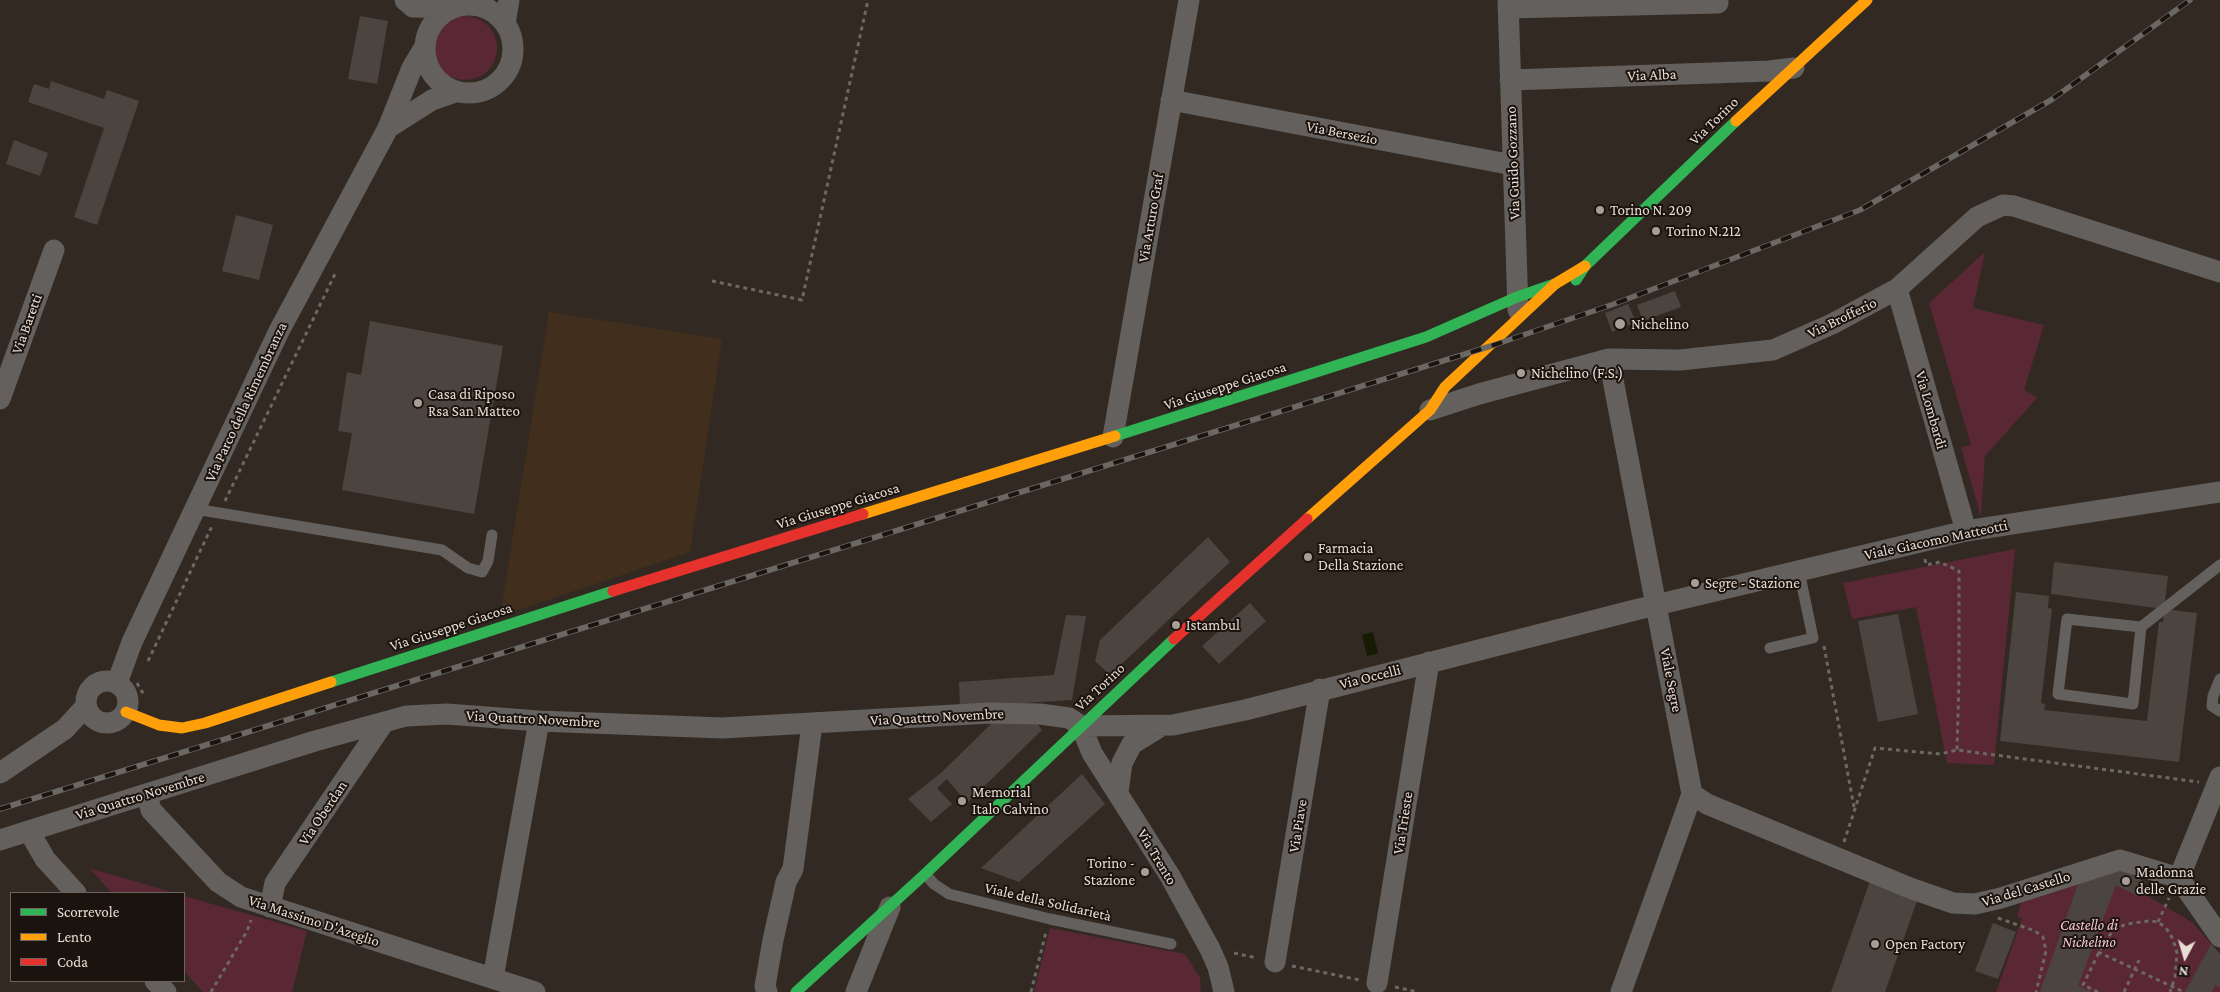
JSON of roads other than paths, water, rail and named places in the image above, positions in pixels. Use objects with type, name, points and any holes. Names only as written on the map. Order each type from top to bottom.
[{"type":"main road","name":"Via Torino","points":[[1569,289],[1585,266],[1748,109],[1867,0]]},
{"type":"main road","name":"Via Torino","points":[[796,992],[925,874],[1220,596],[1430,410],[1445,387],[1518,318],[1555,284],[1585,266]]},
{"type":"main road","name":"Via Giuseppe Giacosa","points":[[126,712],[159,725],[182,728],[205,723],[537,615],[1426,338],[1517,297],[1555,284]]},
{"type":"street","points":[[505,24],[509,0]]},
{"type":"street","name":"Via Arturo Graf","points":[[1113,437],[1188,0]]},
{"type":"street","name":"Via Guido Gozzano","points":[[1518,318],[1508,4],[1718,3]]},
{"type":"street","points":[[409,4],[463,4],[489,10],[505,24],[510,34],[513,56],[505,76],[497,84],[477,93],[455,92],[445,87],[429,70],[426,40],[409,4]]},
{"type":"street","points":[[426,40],[438,18],[463,4]]},
{"type":"street","name":"Via Parco della Rimembranza","points":[[116,683],[132,642],[279,331],[388,128],[412,68],[426,40]]},
{"type":"street","name":"Via Alba","points":[[1510,80],[1770,71],[1794,68]]},
{"type":"street","name":"Via Parco della Rimembranza","points":[[388,128],[432,100],[455,92]]},
{"type":"street","name":"Via Bersezio","points":[[1171,100],[1513,165]]},
{"type":"street","name":"Via Brofferio","points":[[1430,410],[1472,389],[1609,359],[1680,360],[1773,350],[1832,324],[1897,289],[1977,217],[2003,205],[2014,206],[2220,272]]},
{"type":"street","name":"Via Baretti","points":[[0,399],[54,250]]},
{"type":"street","name":"Via Lombardi","points":[[1897,289],[1966,531]]},
{"type":"street","name":"Viale Segre","points":[[1609,359],[1692,794]]},
{"type":"street","name":"Viale Giacomo Matteotti","points":[[1656,605],[1966,531],[2220,492]]},
{"type":"street","name":"Via Occelli","points":[[1081,726],[1174,725],[1245,710],[1320,689],[1656,605]]},
{"type":"street","name":"Via Trieste","points":[[1376,983],[1429,662]]},
{"type":"street","points":[[109,680],[124,688],[128,695],[129,704],[126,712],[114,722],[92,714],[86,698],[94,685],[109,680]]},
{"type":"street","name":"Via Piave","points":[[1275,962],[1320,689]]},
{"type":"street","name":"Via Quattro Novembre","points":[[0,840],[406,716],[446,714],[539,721],[722,728],[1015,713],[1069,718],[1081,726]]},
{"type":"street","points":[[0,773],[92,714]]},
{"type":"street","points":[[493,978],[539,721]]},
{"type":"street","name":"Via Oberdan","points":[[263,905],[275,883],[384,722]]},
{"type":"street","points":[[767,992],[765,986],[773,940],[786,882],[793,870],[812,724]]},
{"type":"street","points":[[1118,792],[1122,762],[1132,744],[1162,725]]},
{"type":"street","name":"Via Trento","points":[[1081,726],[1092,753],[1170,876],[1210,949],[1227,991]]},
{"type":"street","points":[[2216,786],[2179,878],[2220,937]]},
{"type":"street","name":"Via Massimo D'Azeglio","points":[[147,794],[151,810],[218,882],[241,897],[535,992]]},
{"type":"street","points":[[1621,992],[1692,794]]},
{"type":"street","name":"Via del Castello","points":[[1692,794],[1707,804],[1932,897],[1954,903],[1975,904],[2001,898],[2120,860],[2179,878]]},
{"type":"street","points":[[29,831],[45,859],[75,892]]},
{"type":"street","points":[[859,985],[891,905]]},
{"type":"street","points":[[832,960],[848,967],[859,985]]},
{"type":"street","points":[[156,982],[166,992]]},
{"type":"lane","points":[[196,509],[442,550],[468,568],[482,572],[488,562],[492,535]]},
{"type":"lane","points":[[2141,627],[2133,704],[2058,694],[2067,619],[2141,627],[2220,565]]},
{"type":"lane","points":[[1770,648],[1813,638],[1799,571]]},
{"type":"lane","points":[[2220,679],[2213,696],[2212,706],[2220,711]]},
{"type":"lane","name":"Viale della Solidarietà","points":[[925,874],[934,884],[949,894],[1050,919],[1171,944]]},
{"type":"railway","points":[[0,809],[1491,346],[1614,304],[1860,210],[2051,100],[2190,0]]},
{"type":"place","name":"Torino N. 209","points":[[1600,210]]},
{"type":"place","name":"Torino N.212","points":[[1656,231]]},
{"type":"place","name":"Nichelino","points":[[1620,324]]},
{"type":"place","name":"Nichelino (F.S.)","points":[[1521,373]]},
{"type":"place","name":"Casa di Riposo Rsa San Matteo","points":[[418,403]]},
{"type":"place","name":"Farmacia Della Stazione","points":[[1308,557]]},
{"type":"place","name":"Segre - Stazione","points":[[1695,583]]},
{"type":"place","name":"Istambul","points":[[1176,625]]},
{"type":"place","name":"Memorial Italo Calvino","points":[[962,801]]},
{"type":"place","name":"Torino - Stazione","points":[[1145,872]]},
{"type":"place","name":"Madonna delle Grazie","points":[[2126,881]]},
{"type":"place","name":"Open Factory","points":[[1875,944]]},
{"type":"park label","name":"Castello di Nichelino","points":[[2089,934]]}]
